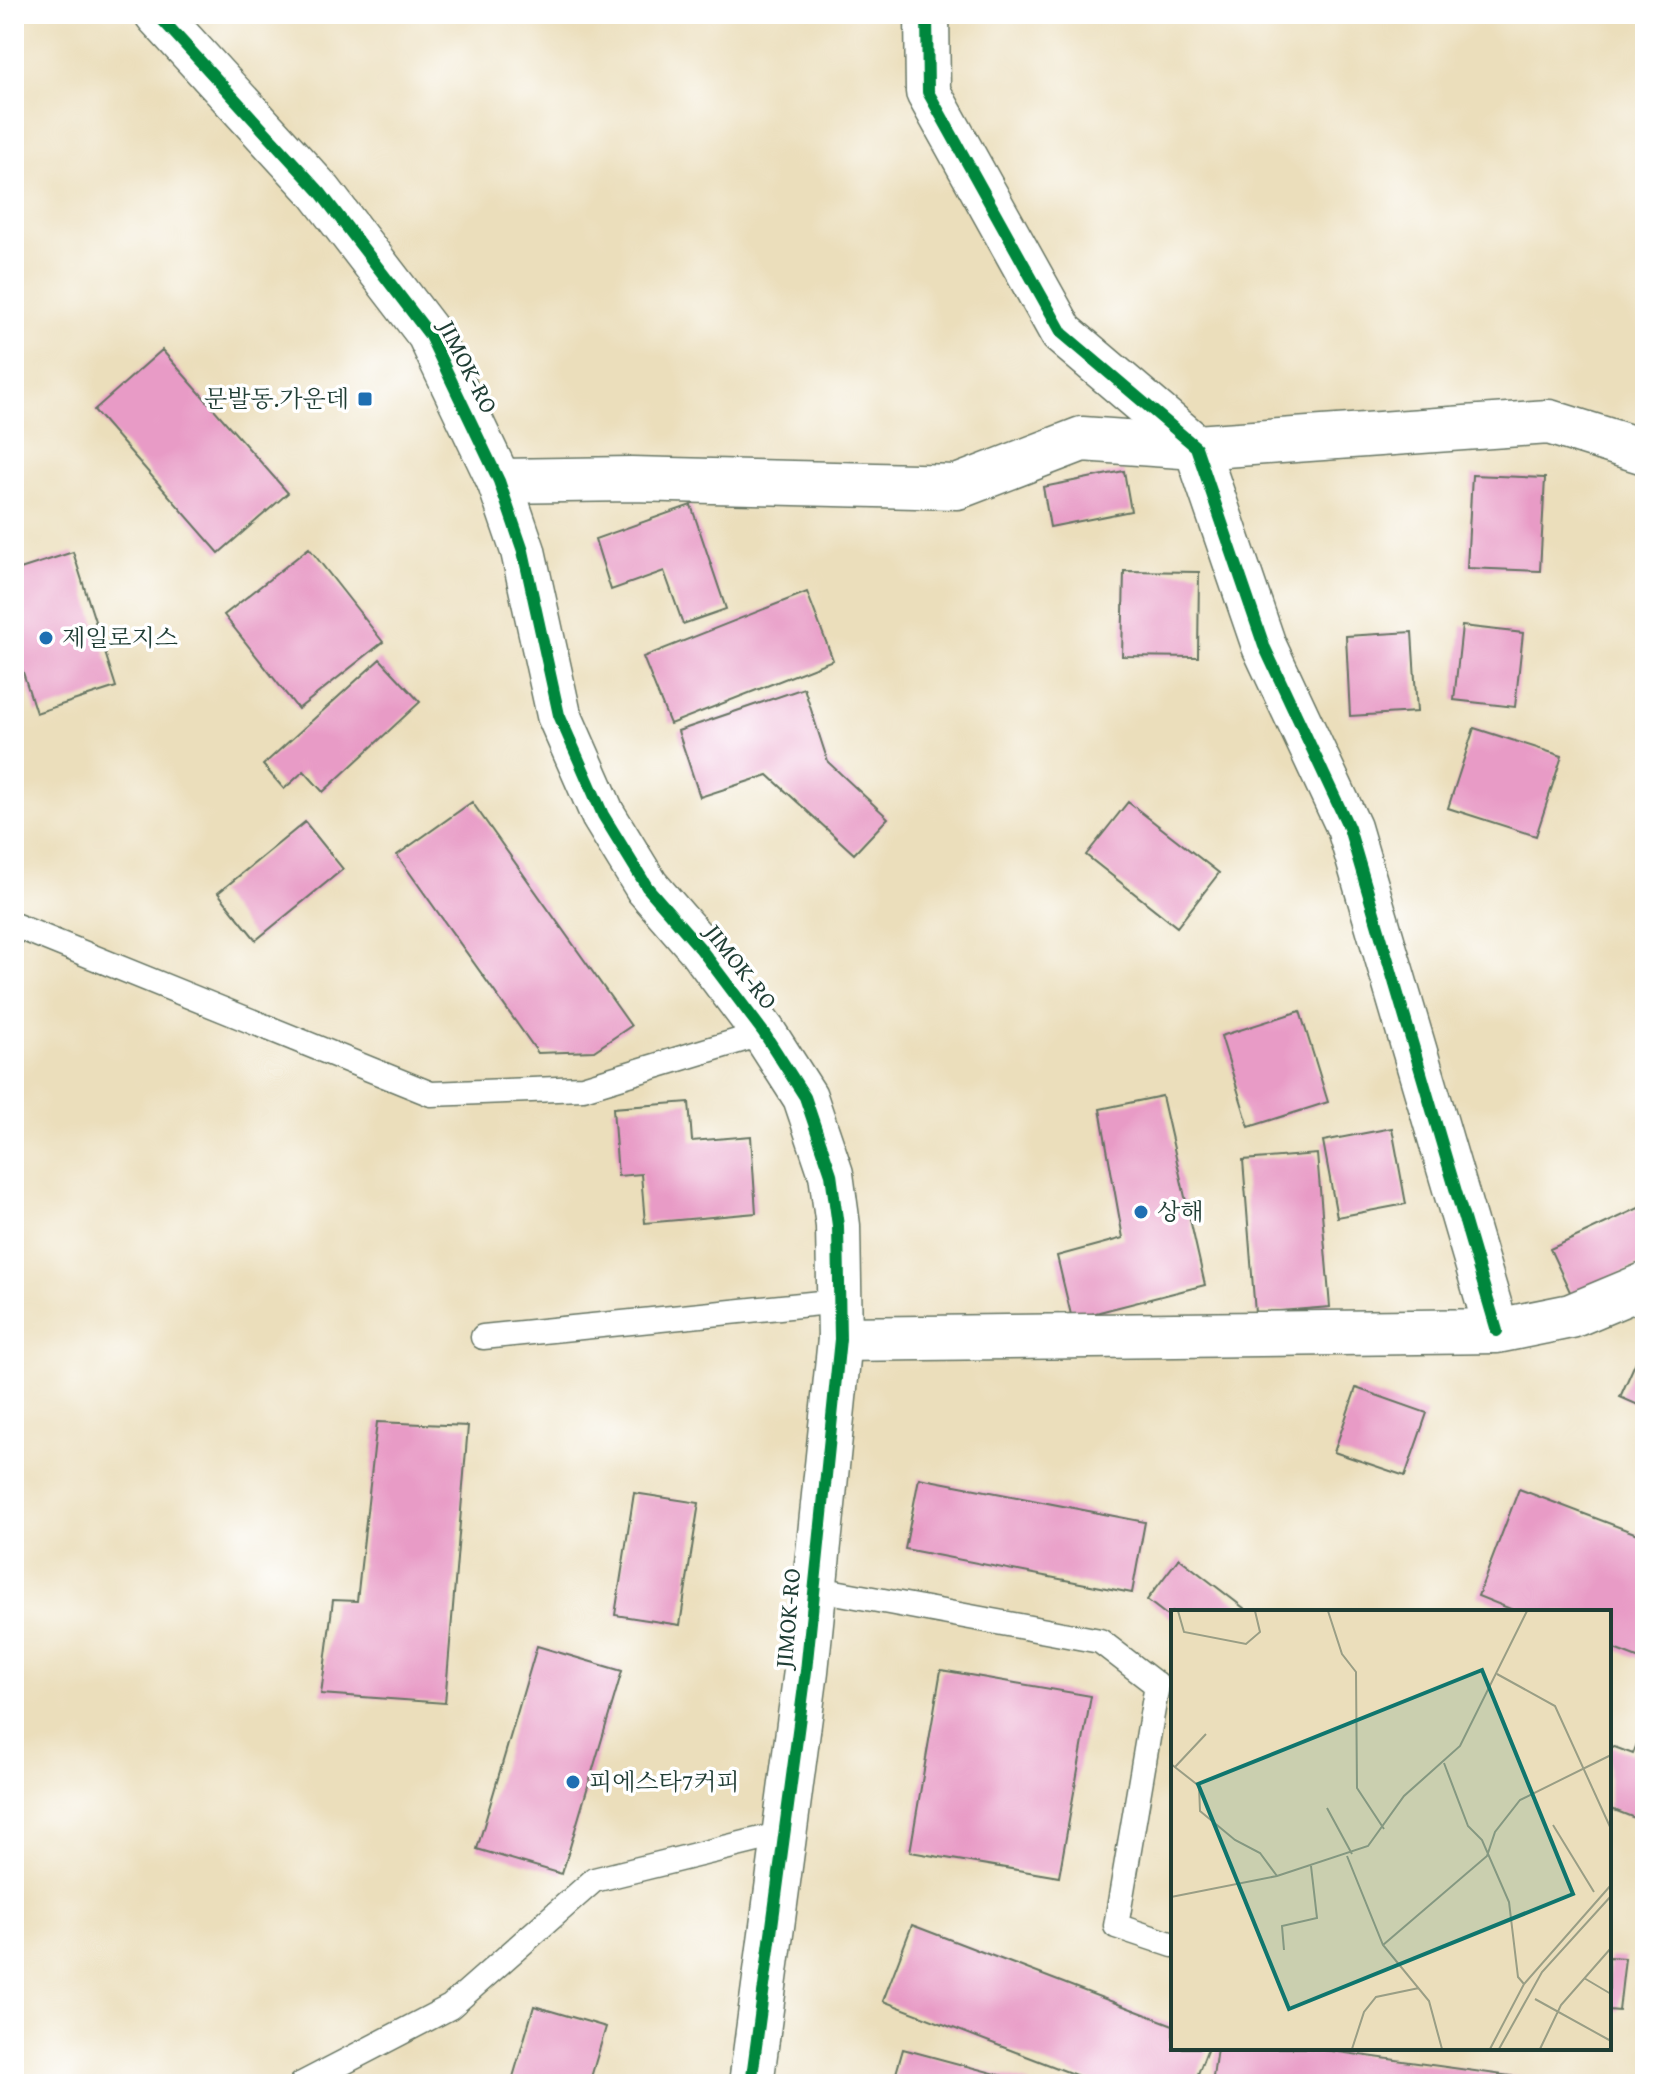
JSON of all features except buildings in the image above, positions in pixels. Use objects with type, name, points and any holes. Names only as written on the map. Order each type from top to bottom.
[{"type":"street","name":"JIMOK-RO","points":[[157,14],[320,192],[429,334],[499,481],[523,551],[559,715],[603,815],[647,887],[700,948],[764,1033],[805,1097],[831,1174],[838,1226],[840,1320],[786,1833],[751,2084]]},
{"type":"street","points":[[927,14],[928,92],[1062,333],[1196,447],[1264,646],[1349,828],[1497,1331]]},
{"type":"street","points":[[499,481],[631,479],[957,487],[1082,439],[1196,447],[1549,422],[1645,452]]},
{"type":"street","points":[[840,1320],[1497,1331],[1571,1316],[1645,1285]]},
{"type":"lane","points":[[14,925],[431,1094],[583,1088],[764,1033]]},
{"type":"lane","points":[[483,1337],[840,1320]]},
{"type":"lane","points":[[813,1588],[1100,1641],[1157,1685],[1116,1926],[1171,1944]]},
{"type":"lane","points":[[302,2084],[450,2007],[594,1880],[786,1833]]},
{"type":"cycle path","points":[[157,14],[320,192],[429,334],[499,481],[523,551],[559,715],[603,815],[647,887],[700,948],[764,1033],[805,1097],[831,1174],[838,1226],[840,1339],[806,1671],[751,2084]]},
{"type":"cycle path","points":[[927,14],[928,92],[1062,333],[1196,447],[1264,646],[1349,828],[1497,1331]]},
{"type":"place","name":"문발동.가운데","points":[[365,399]]},
{"type":"place","name":"제일로지스","points":[[46,638]]},
{"type":"place","name":"상해","points":[[1141,1212]]},
{"type":"place","name":"피에스타7커피","points":[[573,1782]]}]
